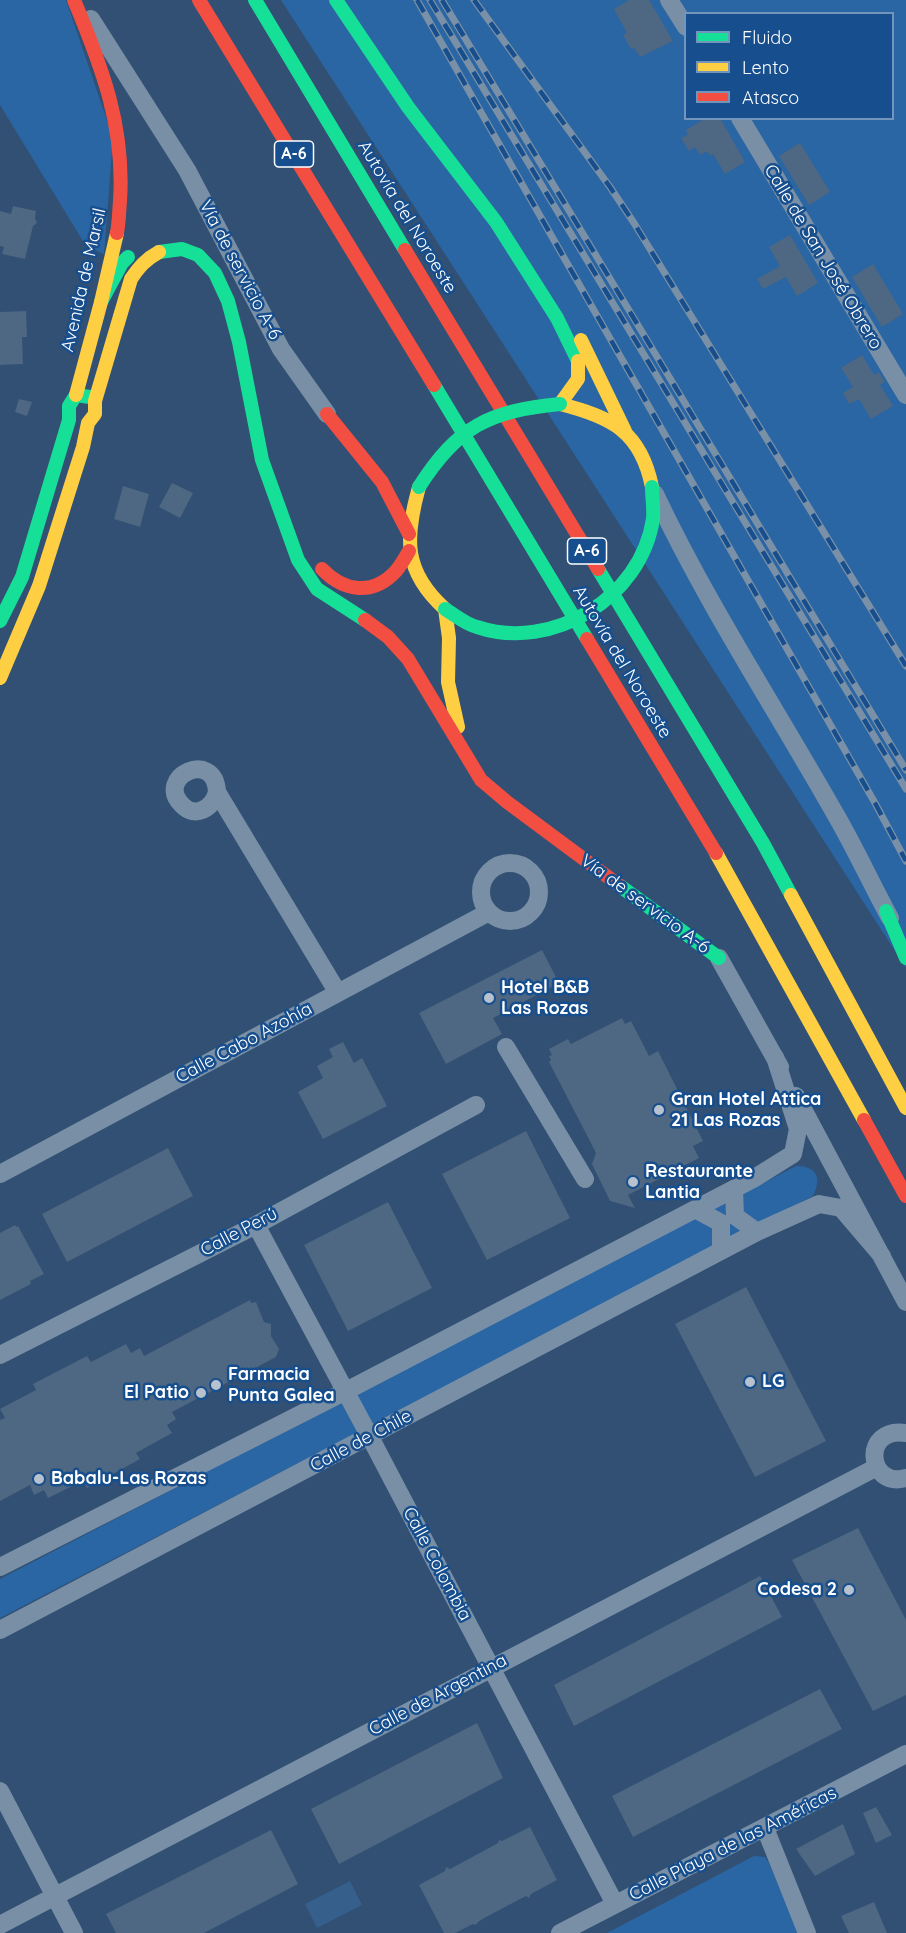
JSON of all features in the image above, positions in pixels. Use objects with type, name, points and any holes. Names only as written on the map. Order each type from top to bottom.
[{"type":"main road","name":"Avenida de Marsil","points":[[74,0],[99,60],[115,116],[122,174],[118,228],[76,395]]},
{"type":"main road","name":"Autovía del Noroeste","points":[[199,0],[720,860],[906,1196]]},
{"type":"main road","name":"Autovía del Noroeste","points":[[255,0],[763,843],[906,1108]]},
{"type":"main road","points":[[336,0],[408,107],[496,222],[557,318],[578,359],[578,379],[560,404]]},
{"type":"main road","points":[[346,0],[417,105],[502,215],[535,262],[578,335],[625,431],[641,451],[651,474],[653,520],[643,553],[626,581],[601,604],[572,622],[541,632],[508,633],[474,626],[445,609],[428,593],[416,573],[410,551],[409,534],[412,511],[419,487],[438,459],[462,434],[492,417],[526,407],[560,404],[583,409],[605,418],[625,431]]},
{"type":"main road","points":[[274,149],[388,309]]},
{"type":"main road","name":"Vía de servicio A-6","points":[[101,302],[122,263],[140,247],[159,240],[183,239],[199,245],[214,258],[226,273],[237,300],[248,341],[262,423],[271,458],[284,498],[304,538]]},
{"type":"main road","name":"Vía de servicio A-6","points":[[95,401],[131,279],[138,268],[148,258],[162,251],[182,249],[198,255],[215,273],[228,302],[239,342],[262,460],[298,560],[317,589],[369,622],[388,637],[408,659],[481,780],[507,802],[719,958]]},
{"type":"main road","points":[[0,621],[21,577],[69,420],[68,406],[76,395],[87,395],[95,401],[95,414],[88,423],[84,447],[39,586],[0,678]]},
{"type":"main road","name":"Vía de servicio A-6","points":[[327,414],[382,483],[409,534]]},
{"type":"main road","points":[[69,420],[77,424],[88,423]]},
{"type":"main road","name":"Vía de servicio A-6","points":[[277,502],[310,567],[327,588],[343,596],[360,598],[390,592]]},
{"type":"main road","points":[[314,558],[330,579],[344,587],[359,589],[379,585],[396,571],[410,551]]},
{"type":"main road","points":[[414,590],[428,593]]},
{"type":"main road","name":"Vía de servicio A-6","points":[[445,609],[449,638],[448,682],[468,759]]},
{"type":"main road","points":[[886,910],[906,958]]},
{"type":"street","name":"Vía de servicio A-6","points":[[79,0],[187,170],[281,349],[327,414]]},
{"type":"street","points":[[669,0],[684,24]]},
{"type":"street","name":"Calle de San José Obrero","points":[[741,120],[906,395]]},
{"type":"street","points":[[652,487],[711,603],[838,819],[906,948]]},
{"type":"street","points":[[217,792],[338,993]]},
{"type":"street","name":"Calle Cabo Azohía","points":[[0,1174],[489,912]]},
{"type":"street","name":"Vía de servicio A-6","points":[[719,958],[775,1057],[906,1302]]},
{"type":"street","points":[[506,1047],[585,1179]]},
{"type":"street","points":[[0,1567],[734,1189],[793,1154],[798,1129],[775,1057]]},
{"type":"street","name":"Calle Perú","points":[[0,1355],[256,1225],[476,1105]]},
{"type":"street","points":[[734,1189],[735,1216],[757,1232]]},
{"type":"street","name":"Calle de Chile","points":[[0,1630],[757,1232],[819,1204],[841,1208],[882,1256]]},
{"type":"street","points":[[695,1209],[721,1223],[722,1251]]},
{"type":"street","name":"Calle Colombia","points":[[256,1225],[615,1904]]},
{"type":"street","points":[[906,1433],[887,1434],[875,1448],[874,1458],[882,1474],[891,1479],[906,1478]]},
{"type":"street","name":"Calle de Argentina","points":[[0,1925],[877,1467]]},
{"type":"street","name":"Calle Playa de las Américas","points":[[561,1933],[906,1754]]},
{"type":"street","points":[[0,1791],[74,1933]]},
{"type":"street","points":[[765,1827],[807,1933]]},
{"type":"shaded area","points":[[0,0],[66,0],[113,138],[104,254],[86,246],[0,105]]},
{"type":"shaded area","points":[[281,0],[906,0],[906,968]]},
{"type":"shaded area","points":[[796,1166],[809,1168],[816,1174],[817,1184],[813,1196],[0,1618],[0,1579]]},
{"type":"shaded area","points":[[754,1856],[765,1857],[769,1863],[798,1933],[607,1933]]},
{"type":"shaded area","points":[[350,1881],[362,1905],[317,1928],[305,1904]]},
{"type":"building","points":[[629,0],[649,0],[673,41],[640,57],[634,48],[631,49],[623,35],[627,33],[614,9]]},
{"type":"building","points":[[703,120],[721,120],[745,162],[725,174],[713,154],[710,156],[707,151],[700,155],[695,147],[689,151],[681,138],[688,135],[686,130]]},
{"type":"building","points":[[800,143],[830,192],[809,205],[779,156]]},
{"type":"building","points":[[13,206],[36,211],[37,223],[33,226],[25,259],[2,254],[4,247],[0,246],[0,211],[11,214]]},
{"type":"building","points":[[790,235],[818,283],[797,296],[786,277],[763,289],[757,279],[780,266],[769,247]]},
{"type":"building","points":[[873,264],[903,314],[882,327],[852,277]]},
{"type":"building","points":[[26,311],[27,337],[22,337],[23,364],[0,365],[0,312]]},
{"type":"building","points":[[862,355],[874,375],[879,372],[885,382],[880,385],[893,406],[871,419],[859,399],[849,404],[843,393],[853,387],[841,368]]},
{"type":"building","points":[[19,399],[32,402],[27,416],[15,412]]},
{"type":"building","points":[[172,483],[193,493],[180,518],[159,507]]},
{"type":"building","points":[[123,486],[149,494],[140,527],[114,519]]},
{"type":"building","name":"Hotel B&B Las Rozas","points":[[542,950],[559,983],[493,1018],[502,1034],[446,1064],[419,1013]]},
{"type":"building","name":"Gran Hotel Attica 21 Las Rozas","points":[[622,1018],[625,1024],[631,1021],[649,1056],[658,1051],[703,1141],[693,1146],[699,1158],[628,1195],[635,1208],[610,1201],[592,1164],[596,1153],[549,1062],[551,1060],[549,1056],[552,1055],[549,1049],[568,1039],[571,1044]]},
{"type":"building","points":[[343,1042],[354,1063],[362,1058],[387,1106],[323,1139],[298,1092],[323,1078],[317,1066],[333,1057],[329,1049]]},
{"type":"building","points":[[526,1131],[570,1218],[487,1260],[442,1174]]},
{"type":"building","points":[[168,1148],[193,1196],[67,1262],[42,1214]]},
{"type":"building","points":[[388,1202],[432,1288],[348,1331],[304,1245]]},
{"type":"building","points":[[15,1225],[18,1226],[44,1274],[30,1281],[31,1284],[0,1300],[0,1233]]},
{"type":"building","name":"LG","points":[[746,1287],[826,1441],[755,1477],[675,1324]]},
{"type":"building","points":[[250,1300],[251,1303],[256,1302],[264,1322],[271,1324],[271,1336],[279,1349],[276,1357],[172,1412],[176,1419],[167,1425],[172,1433],[136,1453],[140,1459],[87,1488],[83,1481],[48,1498],[44,1490],[34,1495],[30,1485],[0,1501],[0,1420],[5,1418],[0,1409],[36,1390],[33,1384],[87,1356],[91,1362],[126,1344],[131,1353],[140,1348],[144,1356]]},
{"type":"building","name":"Codesa 2","points":[[858,1528],[906,1620],[906,1695],[873,1711],[792,1560]]},
{"type":"building","points":[[760,1576],[782,1617],[574,1726],[554,1685]]},
{"type":"building","points":[[820,1689],[842,1729],[633,1837],[612,1796]]},
{"type":"building","points":[[477,1723],[503,1778],[339,1864],[311,1809]]},
{"type":"building","points":[[876,1807],[892,1835],[876,1843],[863,1813]]},
{"type":"building","points":[[843,1824],[855,1854],[815,1876],[796,1849]]},
{"type":"building","points":[[530,1827],[557,1880],[531,1894],[529,1898],[526,1896],[486,1917],[476,1925],[473,1924],[455,1933],[444,1933],[419,1885],[445,1871],[446,1867],[450,1869],[498,1843],[499,1840],[502,1841]]},
{"type":"building","points":[[271,1830],[298,1884],[204,1933],[116,1933],[106,1914]]},
{"type":"building","points":[[874,1902],[887,1933],[849,1933],[841,1916]]},
{"type":"railway","points":[[417,0],[906,861]]},
{"type":"railway","points":[[430,0],[906,789]]},
{"type":"railway","points":[[442,0],[906,770]]},
{"type":"railway","points":[[474,0],[634,223],[906,666]]},
{"type":"traffic: fast","points":[[255,0],[405,250]]},
{"type":"traffic: fast","points":[[336,0],[408,107],[496,222],[557,318],[578,361]]},
{"type":"traffic: fast","points":[[159,252],[182,249],[198,255],[215,273],[228,301],[239,342],[262,460],[298,560],[317,589],[365,620]]},
{"type":"traffic: fast","points":[[101,302],[122,263],[128,257]]},
{"type":"traffic: fast","points":[[434,385],[587,639]]},
{"type":"traffic: fast","points":[[0,621],[22,577],[69,420],[69,406],[76,395],[90,397]]},
{"type":"traffic: fast","points":[[419,487],[448,449],[478,425],[514,411],[560,404]]},
{"type":"traffic: fast","points":[[445,609],[473,626],[506,633],[534,632],[562,625],[589,612],[612,594],[631,573],[645,547],[653,519],[652,487]]},
{"type":"traffic: fast","points":[[598,569],[763,843],[791,895]]},
{"type":"traffic: fast","points":[[620,886],[719,958]]},
{"type":"traffic: fast","points":[[886,911],[906,958]]},
{"type":"traffic: slow","points":[[76,395],[117,233]]},
{"type":"traffic: slow","points":[[0,678],[39,586],[83,447],[88,423],[95,414],[95,401],[131,279],[150,257],[159,252]]},
{"type":"traffic: slow","points":[[581,340],[625,431]]},
{"type":"traffic: slow","points":[[578,361],[578,379],[560,404],[595,415],[621,430],[632,440],[640,453],[652,487]]},
{"type":"traffic: slow","points":[[419,487],[411,522],[411,553],[421,581],[445,609],[449,638],[448,682],[458,727]]},
{"type":"traffic: slow","points":[[716,853],[864,1120]]},
{"type":"traffic: slow","points":[[791,895],[906,1108]]},
{"type":"traffic: jam","points":[[74,0],[94,49],[115,123],[121,174],[117,233]]},
{"type":"traffic: jam","points":[[199,0],[434,385]]},
{"type":"traffic: jam","points":[[405,250],[598,569]]},
{"type":"traffic: jam","points":[[327,414],[382,482],[409,534]]},
{"type":"traffic: jam","points":[[322,569],[340,583],[359,588],[368,587],[387,579],[398,569],[409,551]]},
{"type":"traffic: jam","points":[[365,620],[388,637],[408,659],[481,780],[620,886]]},
{"type":"traffic: jam","points":[[587,639],[716,853]]},
{"type":"traffic: jam","points":[[864,1120],[906,1196]]},
{"type":"place","name":"Hotel B&B Las Rozas","points":[[489,998]]},
{"type":"place","name":"Gran Hotel Attica 21 Las Rozas","points":[[659,1110]]},
{"type":"place","name":"Restaurante Lantia","points":[[633,1182]]},
{"type":"place","name":"LG","points":[[750,1382]]},
{"type":"place","name":"Farmacia Punta Galea","points":[[216,1385]]},
{"type":"place","name":"El Patio","points":[[201,1393]]},
{"type":"place","name":"Babalu-Las Rozas","points":[[39,1479]]},
{"type":"place","name":"Codesa 2","points":[[849,1590]]}]
